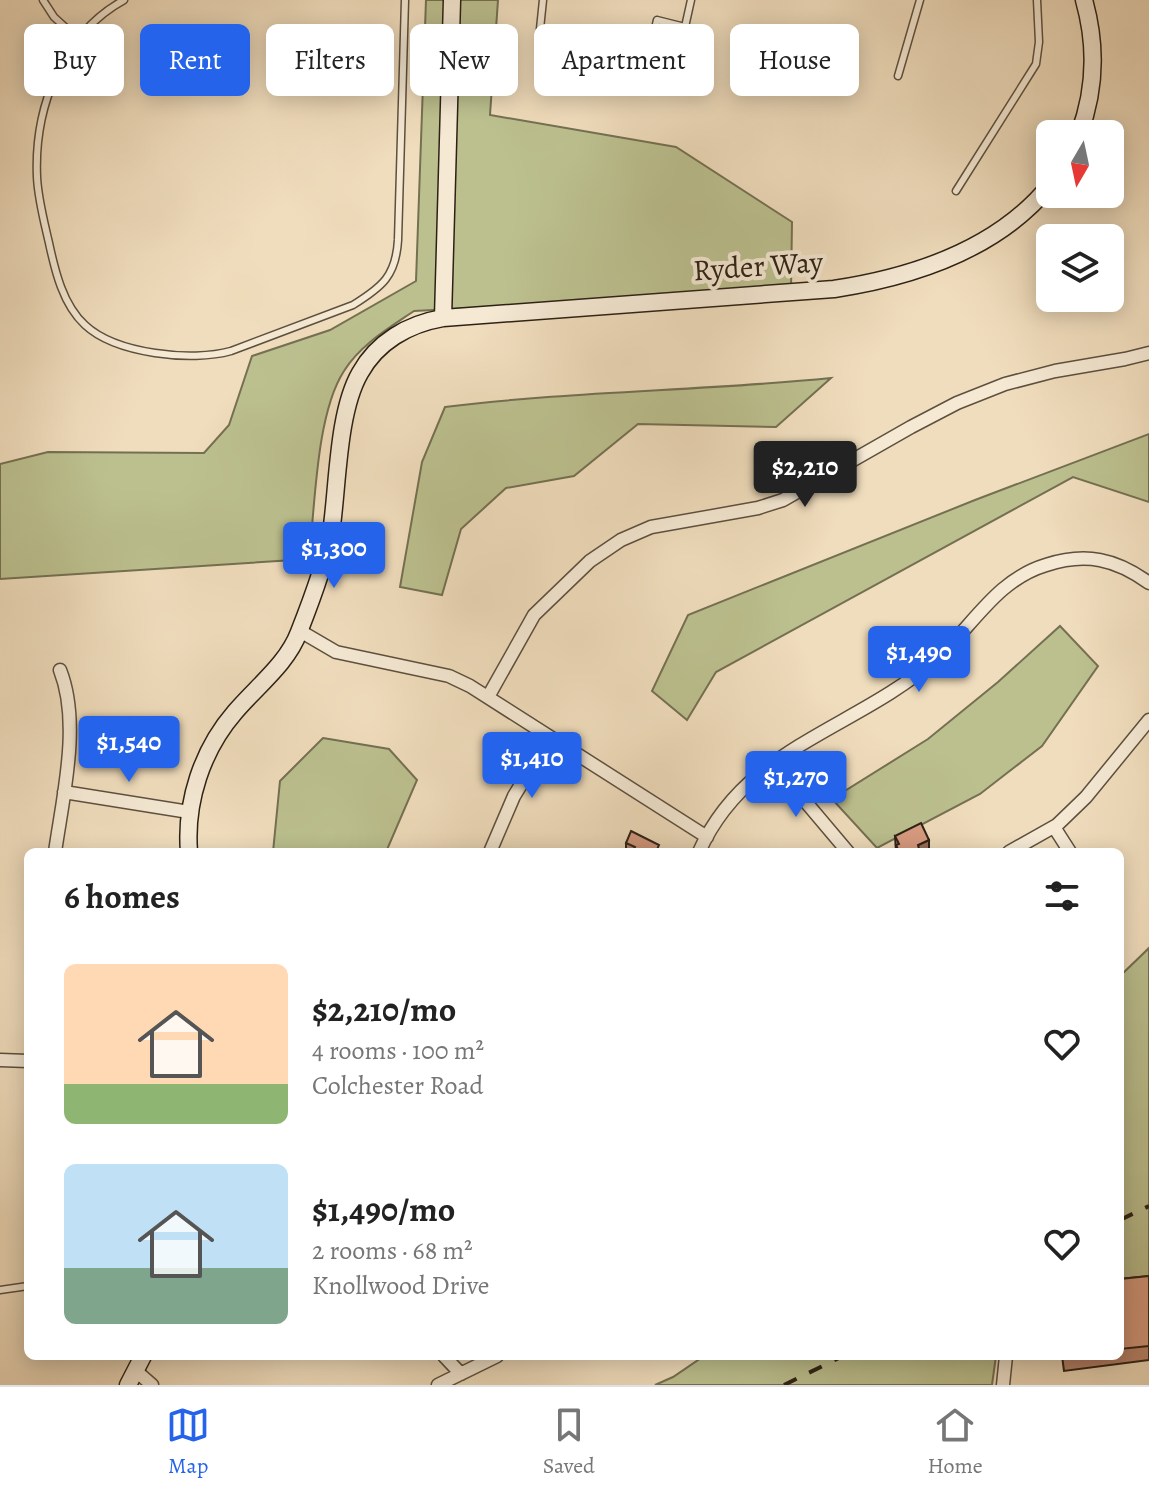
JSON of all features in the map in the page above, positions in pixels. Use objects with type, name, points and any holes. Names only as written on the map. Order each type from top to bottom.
[{"type":"street","points":[[443,318],[452,0]]},
{"type":"street","points":[[1083,120],[1094,70],[1094,45],[1084,0]]},
{"type":"street","name":"Ryder Way","points":[[189,848],[189,812],[201,769],[215,740],[234,713],[271,675],[300,631],[330,537],[347,408],[354,384],[366,364],[390,339],[409,327],[443,318],[858,285],[907,272],[976,246],[1022,215],[1036,200]]},
{"type":"street","points":[[488,697],[534,615],[590,561],[621,540],[651,527],[758,508],[783,500],[922,421],[1005,384],[1149,353]]},
{"type":"street","points":[[701,848],[729,803],[772,762],[879,698],[936,659],[1000,589],[1022,574],[1059,561],[1099,560],[1124,566],[1149,583]]},
{"type":"street","points":[[300,631],[336,652],[449,676],[488,697],[707,837]]},
{"type":"street","points":[[56,848],[70,718],[67,688],[60,670]]},
{"type":"street","points":[[1016,848],[1054,827],[1086,797],[1149,720]]},
{"type":"street","points":[[492,848],[514,796],[550,737]]},
{"type":"street","points":[[772,762],[845,848]]},
{"type":"street","points":[[64,792],[189,812]]},
{"type":"street","points":[[1054,827],[1067,848]]},
{"type":"street","points":[[0,1060],[24,1061]]},
{"type":"street","points":[[448,1360],[461,1374]]},
{"type":"street","points":[[438,1385],[489,1360]]},
{"type":"street","points":[[1003,1385],[1006,1360]]},
{"type":"street","points":[[136,1371],[152,1385]]},
{"type":"lane","points":[[43,0],[62,24]]},
{"type":"lane","points":[[91,24],[124,0]]},
{"type":"lane","points":[[50,96],[37,158],[38,192],[60,283],[74,312],[85,325],[110,342],[146,353],[220,354],[353,305],[372,293],[394,269],[398,240],[405,0]]},
{"type":"lane","points":[[543,0],[540,29],[649,54],[657,20],[685,27],[691,0]]},
{"type":"lane","points":[[898,76],[920,0]]},
{"type":"lane","points":[[956,191],[1036,64],[1039,42],[1037,0]]},
{"type":"lane","points":[[0,1290],[24,1287]]},
{"type":"green space","points":[[426,0],[498,0],[496,24],[425,24]]},
{"type":"green space","points":[[423,96],[491,96],[490,115],[676,147],[792,222],[791,291],[414,311],[358,353],[335,389],[318,462],[309,559],[0,579],[0,464],[48,452],[204,453],[229,425],[252,356],[330,330],[416,281]]},
{"type":"green space","points":[[831,378],[776,427],[638,424],[574,476],[506,488],[461,529],[442,595],[400,587],[422,462],[445,407]]},
{"type":"green space","points":[[1149,434],[1149,502],[1073,477],[716,672],[687,720],[652,691],[688,615]]},
{"type":"green space","points":[[1060,626],[1098,666],[1042,746],[980,794],[877,848],[832,799],[928,739]]},
{"type":"green space","points":[[323,738],[389,749],[417,780],[388,848],[273,848],[280,781]]},
{"type":"green space","points":[[1149,948],[1149,1281],[1124,1284],[1124,972]]},
{"type":"green space","points":[[698,1360],[995,1360],[992,1385],[655,1385]]},
{"type":"building","points":[[921,823],[929,840],[918,845],[919,848],[897,848],[899,844],[895,836]]},
{"type":"building","points":[[631,831],[659,845],[658,848],[634,848],[626,843]]},
{"type":"building","points":[[1149,1276],[1149,1346],[1124,1349],[1124,1279]]},
{"type":"railway","points":[[1124,1218],[1149,1206]]},
{"type":"railway","points":[[784,1385],[835,1360]]}]
